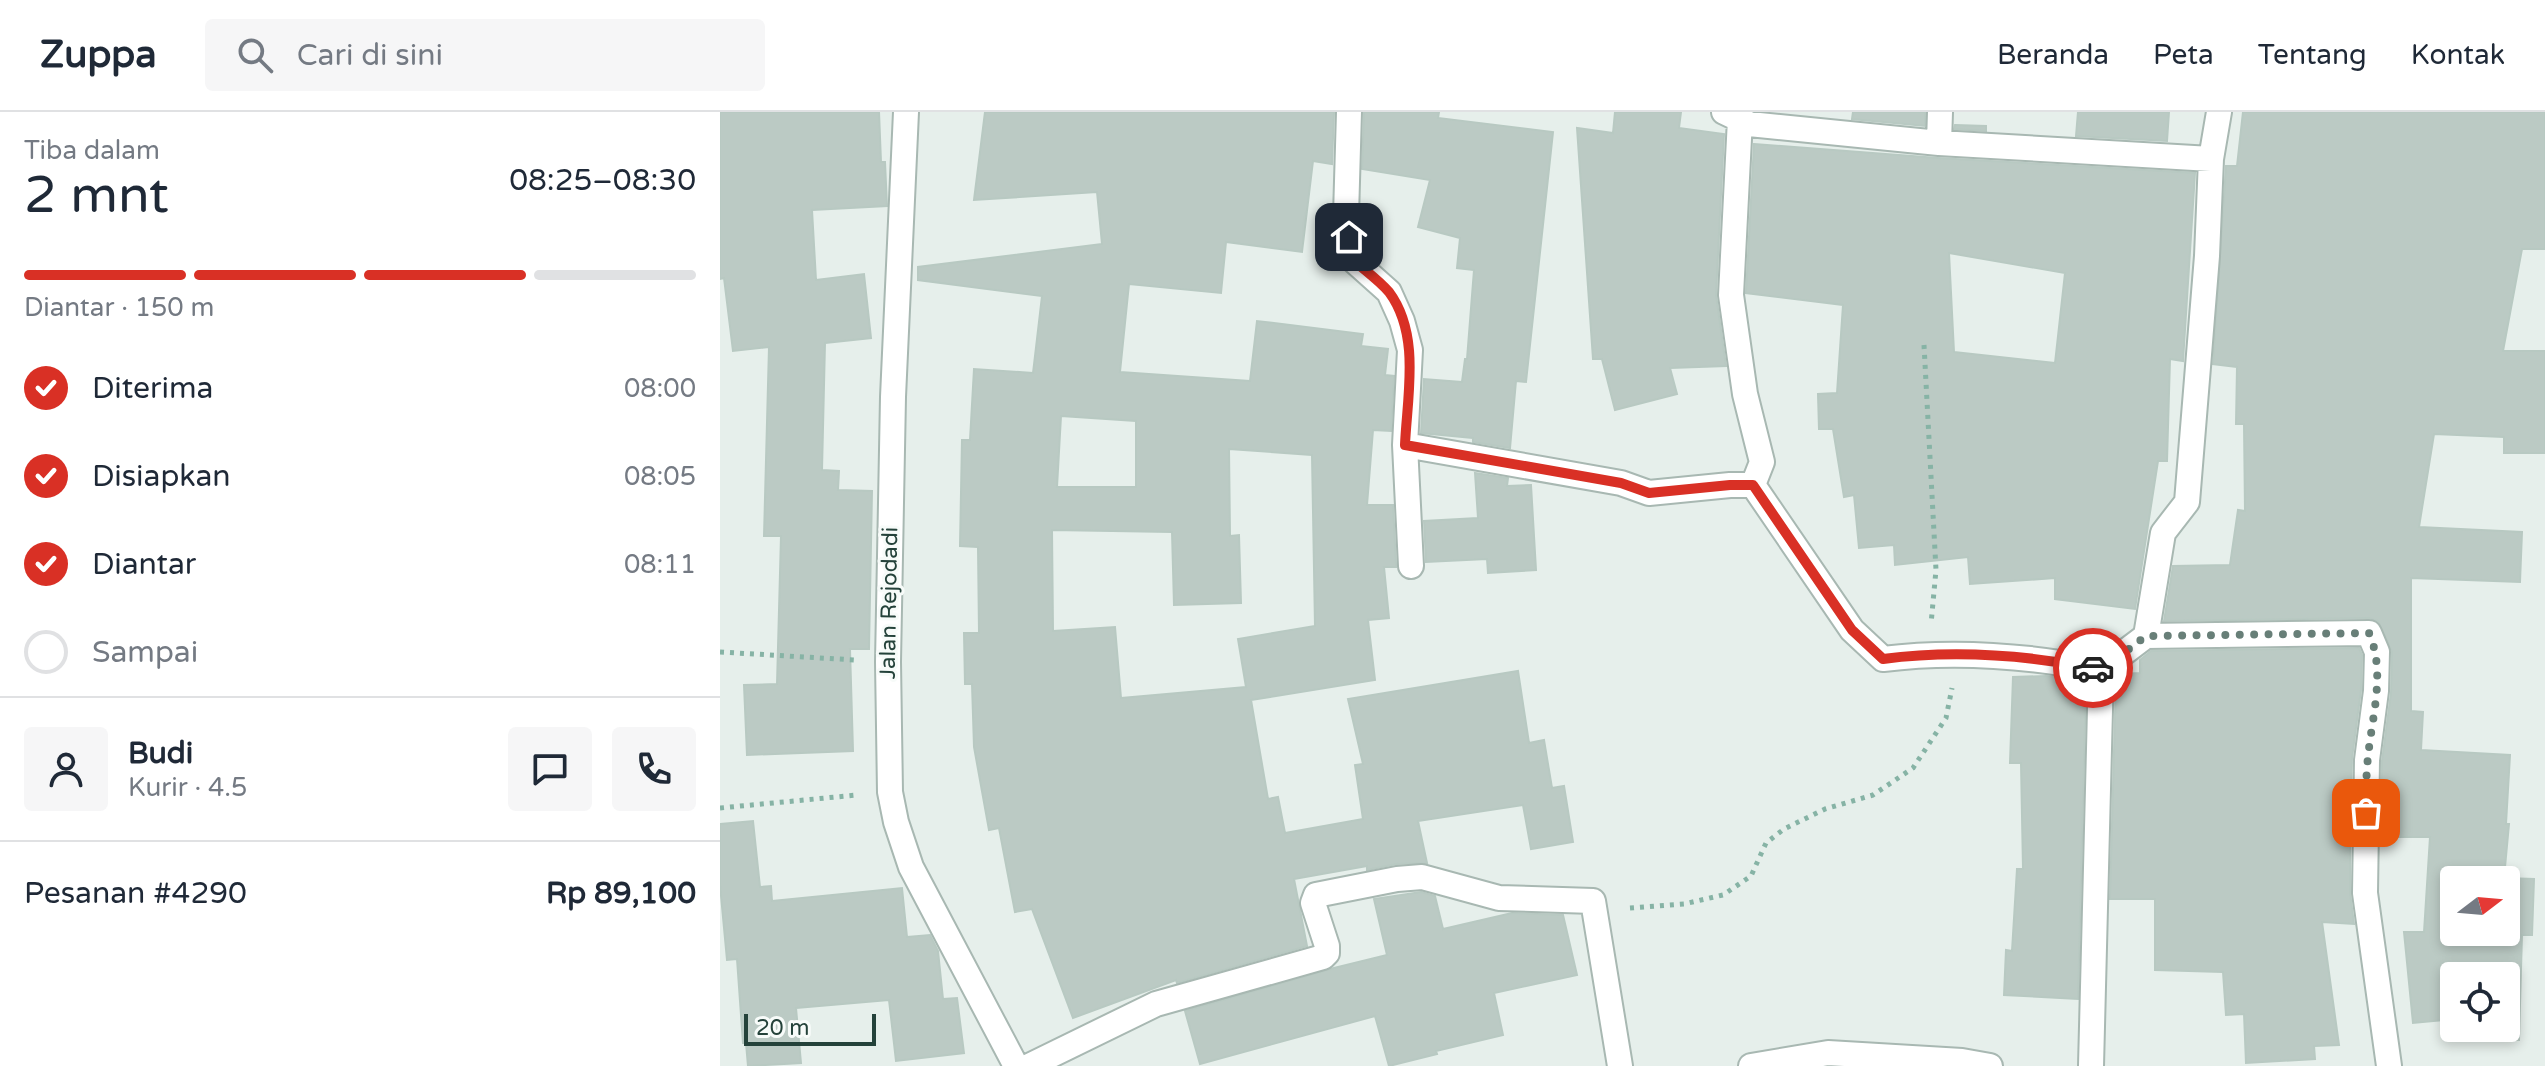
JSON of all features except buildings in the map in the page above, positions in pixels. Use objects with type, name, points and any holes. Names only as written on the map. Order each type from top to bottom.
[{"type":"street","name":"Jalan Rejodadi","points":[[906,112],[893,397],[888,662],[890,792],[911,867],[1012,1065]]},
{"type":"street","points":[[1349,112],[1346,216],[1351,258],[1389,292],[1410,350],[1405,445],[1411,566]]},
{"type":"street","points":[[1939,143],[1940,112]]},
{"type":"street","points":[[2146,636],[2163,533],[2187,502],[2207,256],[2211,159],[2219,112]]},
{"type":"street","points":[[1753,485],[1762,462],[1745,394],[1731,295],[1732,116],[1749,124],[1939,143],[2211,159]]},
{"type":"street","points":[[1405,445],[1621,483],[1649,493],[1753,485]]},
{"type":"street","points":[[1753,485],[1852,630],[1883,659],[1928,653],[2057,661],[2101,670],[2146,636],[2369,633],[2377,652],[2377,665],[2367,760],[2365,893],[2389,1066]]},
{"type":"street","points":[[2091,1066],[2101,670]]},
{"type":"street","points":[[1012,1065],[1156,1004],[1323,957],[1327,946],[1313,898],[1323,892],[1422,877],[1499,898],[1593,901],[1620,1066]]},
{"type":"street","points":[[1751,1066],[1828,1053],[1962,1061],[1990,1066]]},
{"type":"path","points":[[1924,345],[1936,570],[1928,653]]},
{"type":"path","points":[[720,652],[888,662]]},
{"type":"path","points":[[1593,901],[1634,909],[1684,904],[1723,895],[1751,876],[1766,843],[1784,829],[1825,809],[1873,795],[1883,789],[1913,768],[1946,718],[1958,655]]},
{"type":"path","points":[[720,808],[890,792]]},
{"type":"way so far","points":[[2093,668],[2101,670],[2146,636],[2369,633],[2377,652],[2376,691],[2367,760],[2366,813]]},
{"type":"route","points":[[1349,237],[1351,258],[1389,292],[1410,350],[1405,445],[1621,483],[1649,493],[1753,485],[1852,630],[1883,659],[1928,653],[2057,661],[2093,668]]}]
